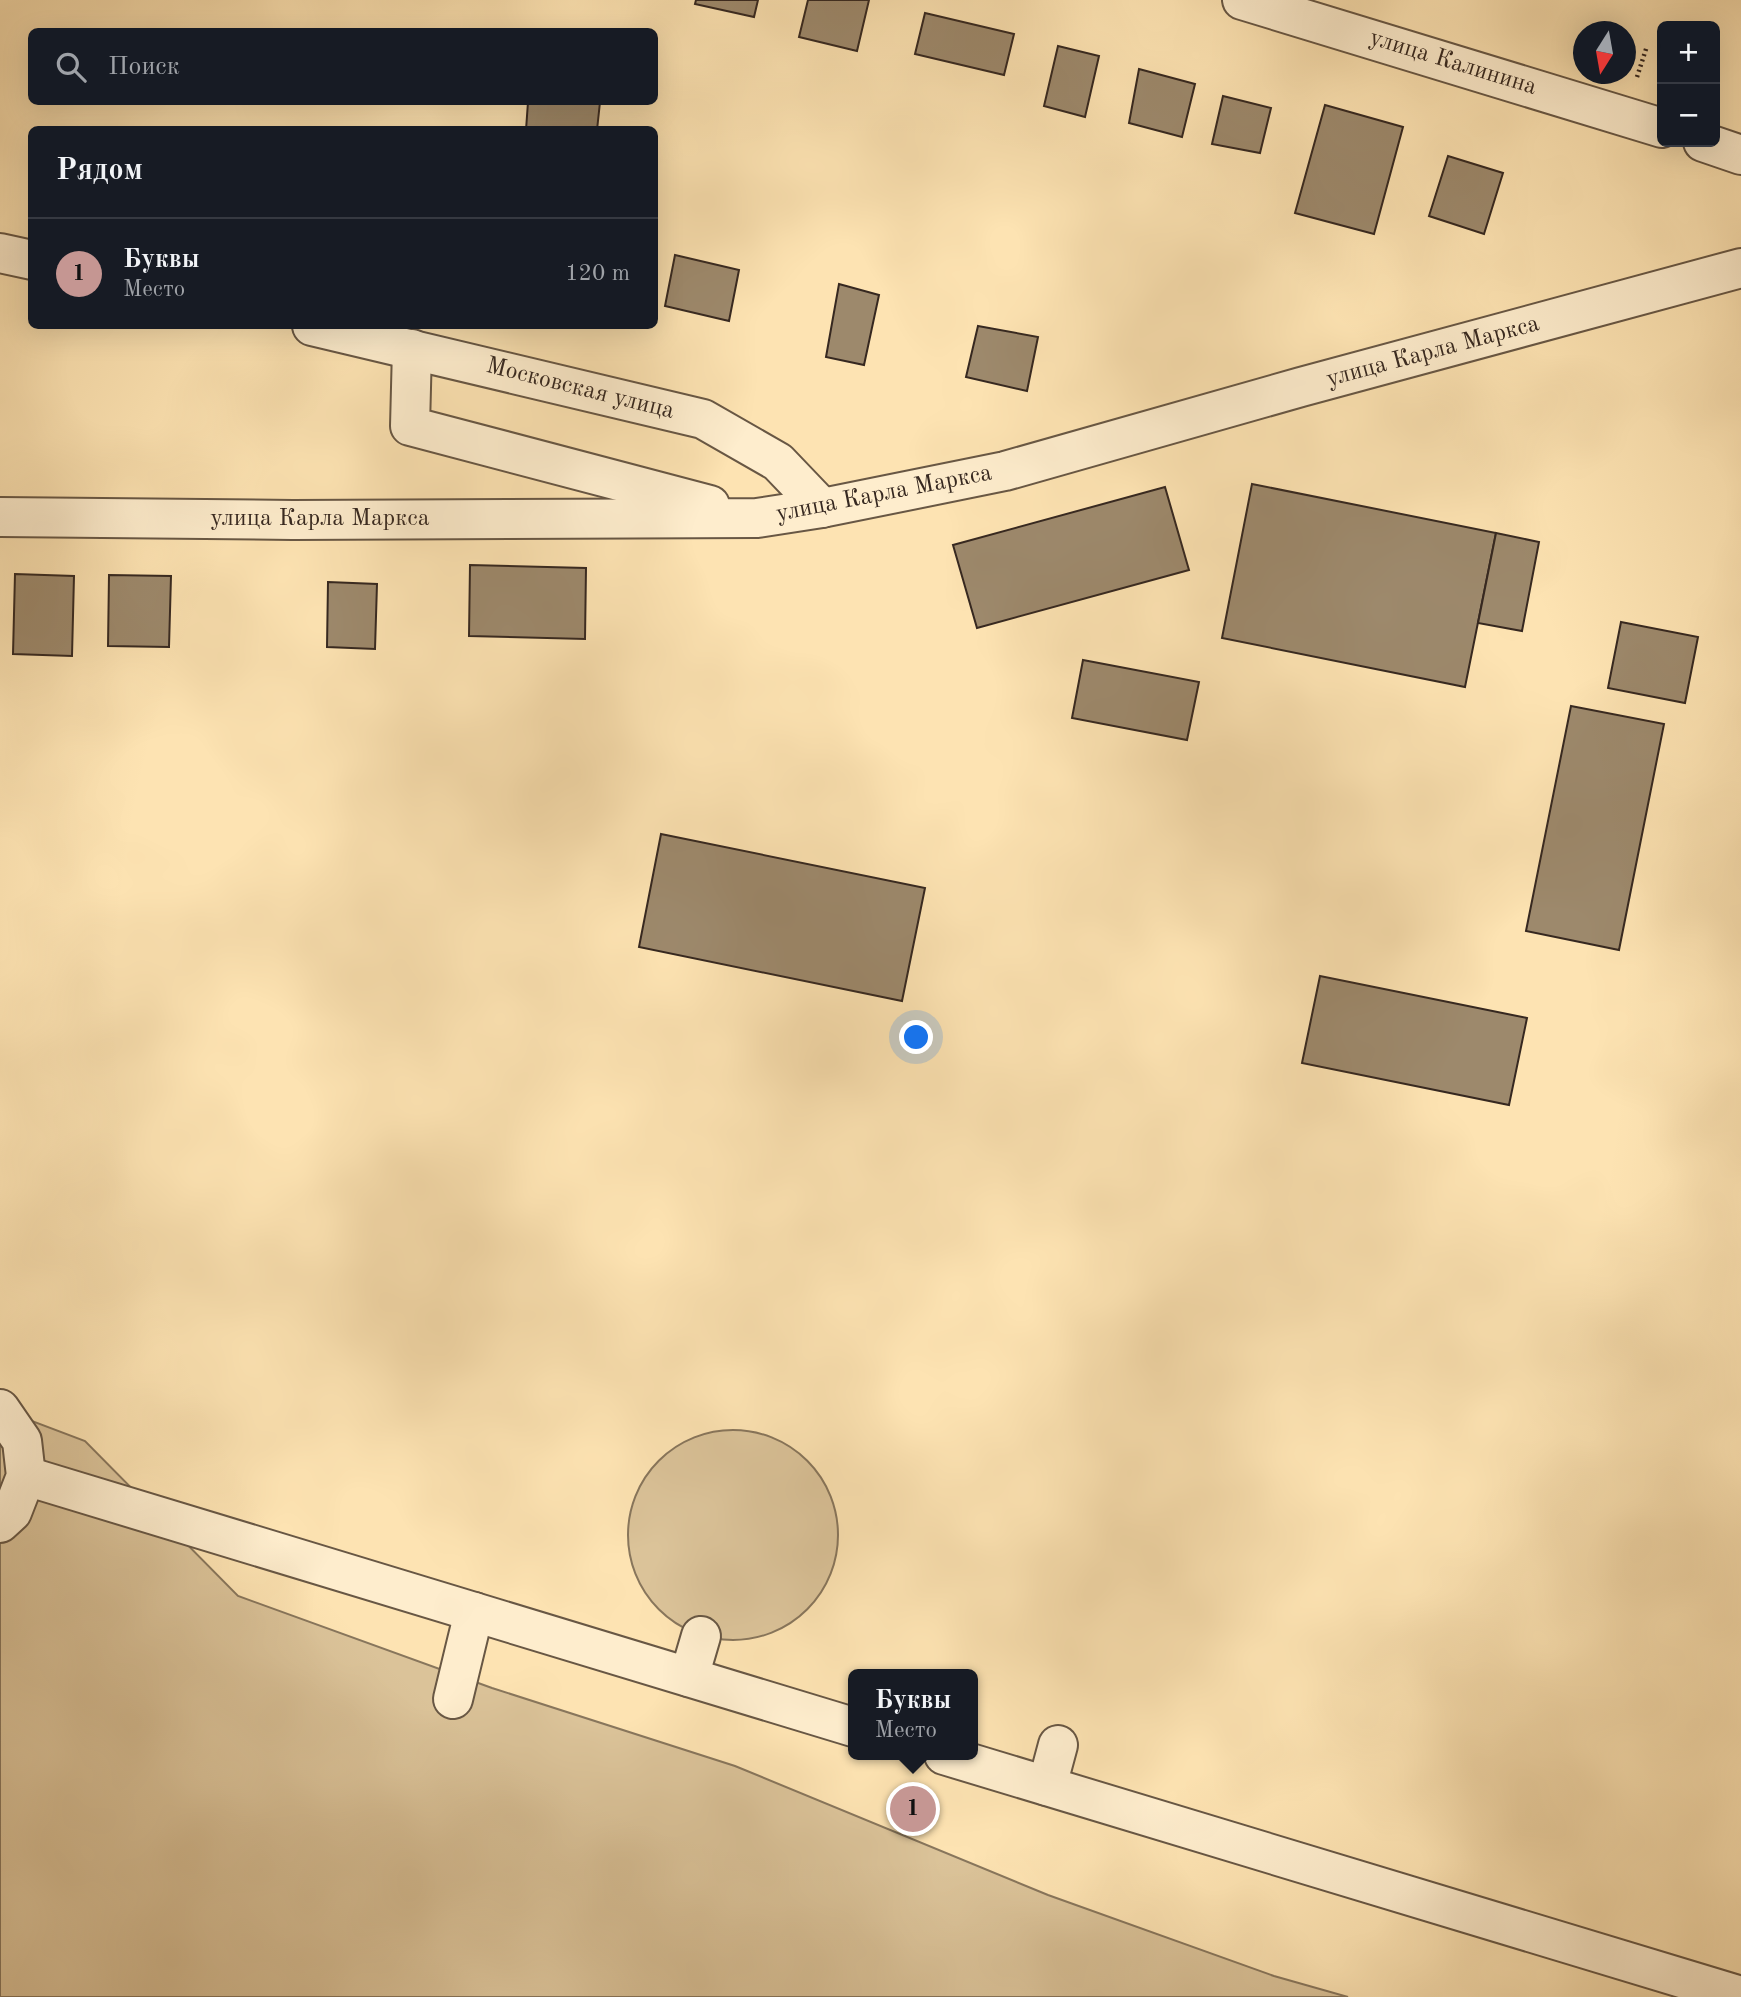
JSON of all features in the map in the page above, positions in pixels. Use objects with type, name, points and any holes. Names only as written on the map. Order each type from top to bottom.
[{"type":"street","name":"улица Калинина","points":[[1242,0],[1657,126]]},
{"type":"street","points":[[1718,147],[1741,155]]},
{"type":"street","points":[[0,253],[28,259]]},
{"type":"street","name":"улица Карла Маркса","points":[[0,517],[279,520],[757,518],[822,508],[1004,471],[1301,387],[1741,268]]},
{"type":"street","name":"Московская улица","points":[[325,329],[703,419],[778,461],[822,508]]},
{"type":"street","points":[[412,349],[410,426],[757,518]]},
{"type":"street","points":[[0,1409],[22,1441],[26,1476],[12,1512],[0,1522]]},
{"type":"street","points":[[26,1476],[848,1725]]},
{"type":"street","points":[[453,1699],[474,1612]]},
{"type":"street","points":[[689,1677],[701,1636]]},
{"type":"street","points":[[1047,1786],[1058,1745]]},
{"type":"street","points":[[961,1760],[1741,1996]]},
{"type":"shaded area","points":[[0,1409],[85,1441],[238,1596],[492,1688],[735,1766],[1048,1895],[1274,1976],[1348,1997],[0,1997]]},
{"type":"shaded area","points":[[733,1430],[754,1432],[773,1438],[792,1447],[808,1460],[821,1476],[830,1495],[836,1514],[836,1556],[830,1575],[821,1594],[808,1610],[792,1623],[773,1632],[754,1638],[733,1640],[712,1638],[693,1632],[674,1623],[658,1610],[645,1594],[636,1575],[630,1556],[628,1535],[630,1514],[636,1495],[645,1476],[658,1460],[674,1447],[693,1438],[712,1432]]},
{"type":"building","points":[[696,0],[758,0],[754,17],[695,4]]},
{"type":"building","points":[[808,0],[869,0],[857,51],[799,37]]},
{"type":"building","points":[[925,13],[1014,34],[1004,75],[915,54]]},
{"type":"building","points":[[1058,46],[1099,56],[1085,117],[1044,106]]},
{"type":"building","points":[[1139,69],[1195,84],[1182,137],[1129,123]]},
{"type":"building","points":[[1223,96],[1271,108],[1260,153],[1212,144]]},
{"type":"building","points":[[528,105],[600,105],[597,126],[526,126]]},
{"type":"building","points":[[1325,105],[1403,127],[1374,234],[1295,213]]},
{"type":"building","points":[[1448,156],[1503,173],[1484,234],[1429,216]]},
{"type":"building","points":[[675,255],[739,270],[729,321],[665,306]]},
{"type":"building","points":[[839,284],[879,295],[864,365],[826,357]]},
{"type":"building","points":[[978,326],[1038,337],[1027,391],[966,377]]},
{"type":"building","points":[[1252,484],[1496,533],[1465,687],[1222,638]]},
{"type":"building","points":[[1165,487],[1189,570],[977,628],[953,545]]},
{"type":"building","points":[[1496,533],[1539,542],[1522,631],[1478,623]]},
{"type":"building","points":[[470,565],[586,568],[585,639],[469,636]]},
{"type":"building","points":[[15,574],[74,576],[72,656],[13,654]]},
{"type":"building","points":[[109,575],[171,576],[169,647],[108,646]]},
{"type":"building","points":[[328,582],[377,584],[375,649],[327,647]]},
{"type":"building","points":[[1621,622],[1698,637],[1685,703],[1608,688]]},
{"type":"building","points":[[1083,660],[1199,682],[1187,740],[1072,718]]},
{"type":"building","points":[[1571,706],[1664,724],[1619,950],[1526,931]]},
{"type":"building","points":[[661,834],[925,888],[902,1001],[639,947]]},
{"type":"building","points":[[1320,976],[1527,1018],[1509,1105],[1302,1063]]},
{"type":"place","name":"Буквы","points":[[913,1809]]}]
